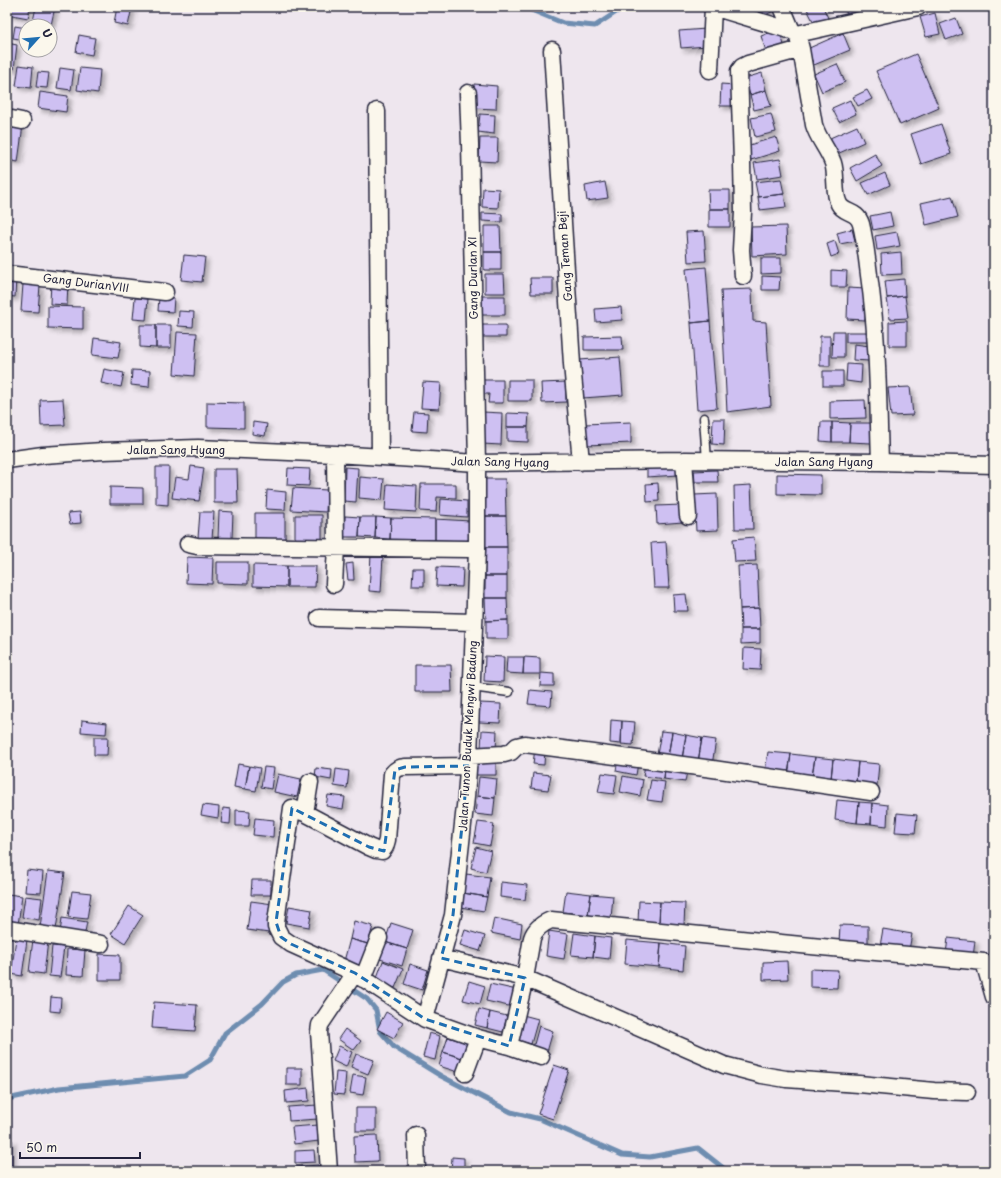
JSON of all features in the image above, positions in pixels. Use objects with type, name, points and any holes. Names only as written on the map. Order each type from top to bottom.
[{"type":"street","points":[[710,70],[713,7],[797,38]]},
{"type":"street","points":[[782,7],[797,38],[816,134],[828,151],[834,164],[839,204],[842,208],[856,216],[861,223],[876,334],[880,462]]},
{"type":"street","points":[[743,276],[741,250],[743,212],[739,71],[742,67],[797,38],[918,7]]},
{"type":"street","name":"Gang Teman Beji","points":[[552,50],[572,364],[581,462]]},
{"type":"street","name":"Gang DurIan XI","points":[[468,93],[477,463]]},
{"type":"street","points":[[377,111],[380,457]]},
{"type":"street","name":"Gang DurianVIII","points":[[7,274],[165,292]]},
{"type":"street","name":"Jalan Sang Hyang","points":[[7,460],[103,450],[198,448],[335,454],[477,463],[684,460],[994,465]]},
{"type":"street","points":[[334,584],[336,547],[335,454]]},
{"type":"street","points":[[684,460],[688,516]]},
{"type":"street","name":"Jalan Tunon Buduk Mengwi Badung","points":[[425,1019],[453,915],[466,797],[477,550],[477,463]]},
{"type":"street","points":[[188,544],[197,546],[469,549]]},
{"type":"street","points":[[318,618],[474,622]]},
{"type":"street","points":[[541,1057],[509,1046],[478,1038],[425,1019],[356,977],[291,944],[281,937],[276,928],[276,922],[292,808],[305,812],[376,850],[382,850],[385,847],[387,840],[392,774],[395,770],[400,767],[468,761],[504,754],[511,752],[517,746],[525,744],[871,792]]},
{"type":"street","points":[[305,812],[310,782]]},
{"type":"street","points":[[509,1046],[534,933],[543,923],[550,920],[984,962],[994,997]]},
{"type":"street","points":[[7,929],[101,944]]},
{"type":"street","points":[[328,1171],[319,1039],[320,1025],[356,977],[379,938]]},
{"type":"street","points":[[442,958],[525,978],[724,1065],[762,1075],[786,1079],[934,1091],[967,1092]]},
{"type":"street","points":[[465,1073],[478,1038]]},
{"type":"street","points":[[416,1135],[417,1171]]},
{"type":"lane","points":[[704,418],[707,461]]},
{"type":"lane","points":[[472,687],[509,692]]},
{"type":"highlighted area","points":[[468,766],[453,915],[441,958],[525,978],[509,1046],[425,1019],[355,973],[291,944],[281,937],[276,922],[292,808],[369,847],[384,851],[395,770],[405,767]]},
{"type":"building","points":[[7,7],[30,7],[28,18],[7,14]]},
{"type":"building","points":[[36,7],[55,7],[53,18],[34,18]]},
{"type":"building","points":[[117,7],[132,7],[128,26],[114,23]]},
{"type":"building","points":[[753,7],[772,7],[774,11],[758,18]]},
{"type":"building","points":[[806,7],[823,7],[828,18],[815,25]]},
{"type":"building","points":[[844,7],[871,7],[872,9],[848,17]]},
{"type":"building","points":[[935,13],[940,34],[926,37],[920,17]]},
{"type":"building","points":[[956,18],[962,34],[946,40],[940,24]]},
{"type":"building","points":[[15,26],[18,27],[18,39],[13,38]]},
{"type":"building","points":[[706,29],[707,46],[681,48],[679,31]]},
{"type":"building","points":[[779,29],[785,48],[767,54],[761,36]]},
{"type":"building","points":[[843,33],[850,50],[814,65],[807,49]]},
{"type":"building","points":[[79,35],[95,38],[92,55],[76,52]]},
{"type":"building","points":[[7,43],[17,45],[14,69],[7,68]]},
{"type":"building","points":[[916,54],[939,108],[900,125],[876,71]]},
{"type":"building","points":[[837,64],[845,82],[822,92],[814,74]]},
{"type":"building","points":[[19,65],[33,67],[31,88],[16,86]]},
{"type":"building","points":[[60,68],[74,70],[71,90],[57,88]]},
{"type":"building","points":[[80,68],[100,70],[98,93],[77,90]]},
{"type":"building","points":[[38,72],[49,73],[47,88],[36,87]]},
{"type":"building","points":[[762,73],[766,90],[750,95],[745,78]]},
{"type":"building","points":[[474,84],[497,86],[496,109],[473,108]]},
{"type":"building","points":[[721,84],[735,85],[734,106],[720,106]]},
{"type":"building","points":[[766,90],[771,106],[754,110],[750,95]]},
{"type":"building","points":[[867,90],[872,99],[858,106],[853,97]]},
{"type":"building","points":[[40,92],[68,96],[66,112],[38,108]]},
{"type":"building","points":[[850,100],[856,114],[839,122],[832,108]]},
{"type":"building","points":[[480,114],[495,115],[494,134],[478,132]]},
{"type":"building","points":[[771,114],[776,132],[755,137],[751,118]]},
{"type":"building","points":[[7,123],[23,125],[18,162],[7,160]]},
{"type":"building","points":[[941,124],[951,154],[921,164],[911,134]]},
{"type":"building","points":[[857,126],[864,142],[837,154],[830,138]]},
{"type":"building","points":[[776,137],[780,151],[751,160],[746,146]]},
{"type":"building","points":[[480,138],[498,138],[497,162],[479,161]]},
{"type":"building","points":[[875,154],[882,166],[857,181],[850,168]]},
{"type":"building","points":[[780,159],[783,175],[757,179],[754,163]]},
{"type":"building","points":[[885,173],[890,185],[868,195],[862,183]]},
{"type":"building","points":[[781,179],[784,194],[758,197],[755,182]]},
{"type":"building","points":[[605,182],[608,198],[587,201],[585,186]]},
{"type":"building","points":[[483,188],[499,189],[498,208],[482,207]]},
{"type":"building","points":[[708,190],[730,190],[730,209],[709,209]]},
{"type":"building","points":[[784,194],[786,207],[760,210],[758,197]]},
{"type":"building","points":[[952,196],[958,217],[926,225],[921,203]]},
{"type":"building","points":[[709,209],[730,209],[730,227],[709,227]]},
{"type":"building","points":[[890,212],[893,226],[873,230],[870,216]]},
{"type":"building","points":[[482,213],[502,214],[502,222],[482,221]]},
{"type":"building","points":[[484,226],[500,226],[501,252],[484,252]]},
{"type":"building","points":[[786,226],[787,254],[752,256],[751,227]]},
{"type":"building","points":[[852,229],[855,241],[840,244],[837,233]]},
{"type":"building","points":[[704,231],[706,261],[688,262],[686,232]]},
{"type":"building","points":[[897,232],[900,246],[877,250],[875,236]]},
{"type":"building","points":[[835,241],[839,254],[831,257],[827,244]]},
{"type":"building","points":[[484,252],[501,252],[501,270],[484,270]]},
{"type":"building","points":[[901,252],[902,274],[882,275],[881,254]]},
{"type":"building","points":[[184,255],[205,257],[202,282],[181,280]]},
{"type":"building","points":[[761,258],[781,258],[781,273],[761,274]]},
{"type":"building","points":[[706,267],[710,321],[691,323],[686,269]]},
{"type":"building","points":[[831,270],[847,271],[846,287],[831,287]]},
{"type":"building","points":[[485,274],[504,274],[505,293],[485,293]]},
{"type":"building","points":[[762,276],[780,277],[779,290],[762,290]]},
{"type":"building","points":[[7,277],[16,277],[15,297],[7,296]]},
{"type":"building","points":[[530,278],[553,278],[553,294],[531,294]]},
{"type":"building","points":[[904,279],[905,296],[887,298],[885,281]]},
{"type":"building","points":[[51,281],[68,282],[67,305],[50,304]]},
{"type":"building","points":[[23,284],[40,285],[38,312],[21,311]]},
{"type":"building","points":[[848,288],[866,289],[865,320],[847,319]]},
{"type":"building","points":[[752,289],[753,321],[766,322],[771,406],[727,412],[721,290]]},
{"type":"building","points":[[481,296],[505,296],[505,315],[481,315]]},
{"type":"building","points":[[905,296],[908,318],[890,319],[887,298]]},
{"type":"building","points":[[159,297],[174,298],[173,312],[158,311]]},
{"type":"building","points":[[135,298],[148,299],[146,320],[133,319]]},
{"type":"building","points":[[48,306],[83,307],[83,329],[48,328]]},
{"type":"building","points":[[621,307],[622,320],[596,322],[595,309]]},
{"type":"building","points":[[179,311],[194,312],[193,327],[178,326]]},
{"type":"building","points":[[710,321],[717,408],[697,410],[691,323]]},
{"type":"building","points":[[907,321],[907,346],[889,346],[889,322]]},
{"type":"building","points":[[140,325],[156,325],[156,348],[140,347]]},
{"type":"building","points":[[156,325],[171,325],[171,348],[156,348]]},
{"type":"building","points":[[482,325],[506,325],[506,337],[482,337]]},
{"type":"building","points":[[833,331],[844,331],[844,357],[832,357]]},
{"type":"building","points":[[177,332],[197,333],[194,376],[174,374]]},
{"type":"building","points":[[846,332],[872,332],[872,342],[846,342]]},
{"type":"building","points":[[622,336],[623,350],[584,350],[584,337]]},
{"type":"building","points":[[820,336],[830,336],[830,366],[820,366]]},
{"type":"building","points":[[94,338],[121,342],[118,358],[92,355]]},
{"type":"building","points":[[854,344],[870,346],[869,361],[853,360]]},
{"type":"building","points":[[620,357],[623,395],[583,398],[580,360]]},
{"type":"building","points":[[847,364],[862,365],[861,383],[846,381]]},
{"type":"building","points":[[104,369],[124,373],[121,387],[101,383]]},
{"type":"building","points":[[132,370],[150,371],[149,387],[131,385]]},
{"type":"building","points":[[823,371],[843,371],[843,386],[823,386]]},
{"type":"building","points":[[481,380],[503,380],[503,403],[488,403],[489,394],[482,394]]},
{"type":"building","points":[[508,380],[532,380],[532,401],[508,401]]},
{"type":"building","points":[[423,382],[441,383],[439,409],[421,408]]},
{"type":"building","points":[[566,382],[566,402],[542,403],[541,383]]},
{"type":"building","points":[[910,387],[913,415],[891,416],[888,388]]},
{"type":"building","points":[[63,399],[65,425],[41,426],[40,400]]},
{"type":"building","points":[[865,400],[866,418],[830,419],[830,401]]},
{"type":"building","points":[[207,402],[244,403],[244,428],[207,427]]},
{"type":"building","points":[[414,412],[428,413],[427,432],[412,431]]},
{"type":"building","points":[[483,412],[502,413],[501,445],[482,444]]},
{"type":"building","points":[[507,413],[529,414],[528,427],[507,427]]},
{"type":"building","points":[[713,419],[725,419],[724,445],[712,444]]},
{"type":"building","points":[[253,422],[267,424],[265,436],[252,434]]},
{"type":"building","points":[[631,422],[631,443],[586,445],[585,424]]},
{"type":"building","points":[[821,422],[832,422],[832,442],[820,441]]},
{"type":"building","points":[[832,422],[850,423],[849,442],[832,442]]},
{"type":"building","points":[[850,423],[872,423],[871,443],[849,442]]},
{"type":"building","points":[[507,427],[528,427],[528,442],[507,441]]},
{"type":"building","points":[[678,464],[678,475],[647,477],[647,466]]},
{"type":"building","points":[[191,466],[204,468],[199,501],[172,498],[175,477],[189,479]]},
{"type":"building","points":[[156,467],[169,467],[168,505],[156,504]]},
{"type":"building","points":[[345,467],[358,468],[356,502],[344,501]]},
{"type":"building","points":[[288,468],[310,469],[309,486],[287,485]]},
{"type":"building","points":[[214,469],[237,469],[238,503],[214,503]]},
{"type":"building","points":[[717,470],[718,482],[695,482],[694,471]]},
{"type":"building","points":[[777,474],[821,475],[821,495],[777,494]]},
{"type":"building","points":[[360,477],[384,479],[382,500],[359,498]]},
{"type":"building","points":[[483,479],[505,479],[506,516],[484,516]]},
{"type":"building","points":[[658,483],[659,501],[647,502],[646,484]]},
{"type":"building","points":[[387,484],[417,486],[416,512],[385,510]]},
{"type":"building","points":[[421,484],[456,484],[456,498],[437,497],[436,512],[420,511]]},
{"type":"building","points":[[751,485],[753,529],[735,529],[734,486]]},
{"type":"building","points":[[110,487],[143,488],[143,504],[110,504]]},
{"type":"building","points":[[293,488],[327,490],[326,512],[291,510]]},
{"type":"building","points":[[267,490],[286,492],[285,510],[266,509]]},
{"type":"building","points":[[717,494],[718,530],[696,531],[694,495]]},
{"type":"building","points":[[441,499],[467,501],[467,517],[440,515]]},
{"type":"building","points":[[682,505],[683,522],[657,524],[656,506]]},
{"type":"building","points":[[219,511],[233,512],[232,538],[218,538]]},
{"type":"building","points":[[80,512],[81,523],[70,524],[68,513]]},
{"type":"building","points":[[200,512],[214,512],[212,539],[198,538]]},
{"type":"building","points":[[255,513],[285,513],[285,539],[255,538]]},
{"type":"building","points":[[295,515],[322,515],[322,539],[295,539]]},
{"type":"building","points":[[345,516],[360,517],[359,537],[344,537]]},
{"type":"building","points":[[484,516],[506,516],[507,547],[484,547]]},
{"type":"building","points":[[360,517],[376,517],[375,538],[359,537]]},
{"type":"building","points":[[376,517],[391,518],[390,539],[375,538]]},
{"type":"building","points":[[391,518],[435,519],[435,540],[390,539]]},
{"type":"building","points":[[435,519],[470,521],[470,541],[435,540]]},
{"type":"building","points":[[754,537],[756,561],[735,562],[733,539]]},
{"type":"building","points":[[666,542],[669,588],[654,588],[651,543]]},
{"type":"building","points":[[484,547],[507,547],[507,576],[485,576]]},
{"type":"building","points":[[371,555],[383,556],[381,592],[369,591]]},
{"type":"building","points":[[187,557],[213,558],[212,584],[186,583]]},
{"type":"building","points":[[217,562],[248,562],[248,584],[217,583]]},
{"type":"building","points":[[353,563],[354,580],[348,580],[346,564]]},
{"type":"building","points":[[253,565],[287,566],[287,587],[253,586]]},
{"type":"building","points":[[757,565],[759,608],[740,609],[738,566]]},
{"type":"building","points":[[287,566],[316,566],[315,587],[287,587]]},
{"type":"building","points":[[437,567],[463,568],[462,587],[436,586]]},
{"type":"building","points":[[413,568],[424,568],[424,586],[412,586]]},
{"type":"building","points":[[485,576],[507,576],[507,598],[485,598]]},
{"type":"building","points":[[686,594],[688,611],[674,611],[673,595]]},
{"type":"building","points":[[485,598],[507,598],[508,620],[486,621]]},
{"type":"building","points":[[759,608],[760,629],[741,629],[740,609]]},
{"type":"building","points":[[508,620],[508,639],[486,639],[486,621]]},
{"type":"building","points":[[741,629],[760,629],[760,643],[741,644]]},
{"type":"building","points":[[744,648],[761,649],[760,670],[743,669]]},
{"type":"building","points":[[485,656],[504,657],[503,682],[484,681]]},
{"type":"building","points":[[507,657],[524,657],[523,674],[506,673]]},
{"type":"building","points":[[524,657],[540,658],[540,674],[523,674]]},
{"type":"building","points":[[415,665],[451,665],[452,692],[415,692]]},
{"type":"building","points":[[541,673],[554,674],[554,686],[540,686]]},
{"type":"building","points":[[530,690],[552,692],[551,706],[528,704]]},
{"type":"building","points":[[480,703],[501,704],[500,723],[479,722]]},
{"type":"building","points":[[82,720],[107,723],[106,734],[81,732]]},
{"type":"building","points":[[611,720],[622,721],[621,744],[610,743]]},
{"type":"building","points":[[622,721],[635,722],[633,745],[621,744]]},
{"type":"building","points":[[482,730],[497,731],[496,749],[481,748]]},
{"type":"building","points":[[661,731],[672,732],[668,757],[657,755]]},
{"type":"building","points":[[672,732],[686,735],[682,759],[668,757]]},
{"type":"building","points":[[686,735],[702,738],[698,762],[682,759]]},
{"type":"building","points":[[94,737],[108,737],[107,755],[94,755]]},
{"type":"building","points":[[702,738],[716,740],[712,765],[698,762]]},
{"type":"building","points":[[535,748],[545,749],[544,765],[533,764]]},
{"type":"building","points":[[768,752],[791,754],[788,775],[765,772]]},
{"type":"building","points":[[791,754],[815,757],[812,777],[788,775]]},
{"type":"building","points":[[815,757],[833,759],[831,779],[812,777]]},
{"type":"building","points":[[618,759],[638,763],[636,775],[616,771]]},
{"type":"building","points":[[833,759],[858,762],[856,782],[831,779]]},
{"type":"building","points":[[475,761],[496,762],[496,775],[475,775]]},
{"type":"building","points":[[858,762],[879,764],[877,785],[856,782]]},
{"type":"building","points":[[238,764],[249,766],[245,789],[234,787]]},
{"type":"building","points":[[645,765],[665,768],[664,779],[643,776]]},
{"type":"building","points":[[249,766],[260,768],[256,791],[245,789]]},
{"type":"building","points":[[264,767],[274,768],[271,789],[261,787]]},
{"type":"building","points":[[316,768],[332,770],[331,780],[315,777]]},
{"type":"building","points":[[665,768],[687,771],[685,782],[664,779]]},
{"type":"building","points":[[336,769],[349,771],[347,788],[334,786]]},
{"type":"building","points":[[533,773],[551,775],[548,790],[531,788]]},
{"type":"building","points":[[602,773],[617,775],[614,794],[598,792]]},
{"type":"building","points":[[278,774],[301,779],[297,797],[274,792]]},
{"type":"building","points":[[623,776],[643,780],[640,796],[620,792]]},
{"type":"building","points":[[479,777],[497,779],[495,798],[477,796]]},
{"type":"building","points":[[651,780],[665,782],[662,802],[647,800]]},
{"type":"building","points":[[328,795],[345,797],[343,809],[326,806]]},
{"type":"building","points":[[477,796],[495,798],[493,816],[475,814]]},
{"type":"building","points":[[837,800],[859,802],[857,823],[835,820]]},
{"type":"building","points":[[859,802],[872,803],[871,824],[857,823]]},
{"type":"building","points":[[872,803],[888,805],[887,826],[871,824]]},
{"type":"building","points":[[203,805],[219,807],[218,818],[201,815]]},
{"type":"building","points":[[223,808],[231,809],[230,824],[221,823]]},
{"type":"building","points":[[236,810],[250,811],[249,826],[236,826]]},
{"type":"building","points":[[897,813],[917,815],[915,833],[895,832]]},
{"type":"building","points":[[255,818],[274,820],[273,837],[253,835]]},
{"type":"building","points":[[478,822],[494,824],[490,846],[474,843]]},
{"type":"building","points":[[476,847],[491,851],[486,872],[471,868]]},
{"type":"building","points":[[27,870],[43,872],[41,893],[25,892]]},
{"type":"building","points":[[48,871],[65,873],[56,929],[40,927]]},
{"type":"building","points":[[466,874],[490,877],[487,897],[463,893]]},
{"type":"building","points":[[252,880],[271,880],[271,895],[251,895]]},
{"type":"building","points":[[501,882],[527,885],[525,900],[500,897]]},
{"type":"building","points":[[72,891],[91,893],[87,919],[68,917]]},
{"type":"building","points":[[566,891],[591,894],[588,915],[563,912]]},
{"type":"building","points":[[463,893],[487,897],[484,911],[460,907]]},
{"type":"building","points":[[8,894],[22,896],[18,925],[7,923]]},
{"type":"building","points":[[591,894],[613,896],[611,918],[588,915]]},
{"type":"building","points":[[25,896],[42,898],[39,920],[22,917]]},
{"type":"building","points":[[251,901],[273,904],[269,933],[247,930]]},
{"type":"building","points":[[639,901],[660,902],[659,924],[638,923]]},
{"type":"building","points":[[660,902],[685,903],[684,925],[659,924]]},
{"type":"building","points":[[129,906],[143,915],[125,943],[111,934]]},
{"type":"building","points":[[289,906],[312,910],[309,927],[286,923]]},
{"type":"building","points":[[62,918],[87,922],[84,937],[60,933]]},
{"type":"building","points":[[494,918],[522,924],[520,939],[491,933]]},
{"type":"building","points":[[354,921],[373,926],[368,944],[350,939]]},
{"type":"building","points":[[391,923],[413,930],[407,949],[385,942]]},
{"type":"building","points":[[840,925],[868,926],[868,945],[839,943]]},
{"type":"building","points":[[883,929],[912,934],[909,950],[880,946]]},
{"type":"building","points":[[465,930],[485,936],[480,951],[460,945]]},
{"type":"building","points":[[549,931],[568,934],[564,959],[546,956]]},
{"type":"building","points":[[574,933],[595,936],[593,957],[571,955]]},
{"type":"building","points":[[595,936],[611,938],[609,959],[593,957]]},
{"type":"building","points":[[16,938],[27,940],[22,976],[11,974]]},
{"type":"building","points":[[948,938],[975,941],[973,957],[946,954]]},
{"type":"building","points":[[33,939],[48,941],[44,974],[29,972]]},
{"type":"building","points":[[350,939],[368,944],[361,970],[343,965]]},
{"type":"building","points":[[627,940],[661,943],[659,967],[625,964]]},
{"type":"building","points":[[385,942],[407,949],[402,966],[380,959]]},
{"type":"building","points":[[661,943],[685,946],[683,970],[659,967]]},
{"type":"building","points":[[52,946],[64,947],[60,977],[49,976]]},
{"type":"building","points":[[67,949],[85,950],[83,976],[66,975]]},
{"type":"building","points":[[99,954],[120,955],[120,980],[99,980]]},
{"type":"building","points":[[383,961],[403,969],[395,988],[376,980]]},
{"type":"building","points":[[787,961],[788,979],[763,980],[763,962]]},
{"type":"building","points":[[410,964],[428,970],[422,990],[404,984]]},
{"type":"building","points":[[810,969],[838,970],[837,988],[810,987]]},
{"type":"building","points":[[469,981],[485,986],[480,1004],[463,1000]]},
{"type":"building","points":[[490,984],[517,990],[513,1007],[486,1001]]},
{"type":"building","points":[[51,997],[61,998],[60,1012],[50,1011]]},
{"type":"building","points":[[154,1002],[197,1005],[195,1031],[152,1028]]},
{"type":"building","points":[[479,1009],[490,1012],[487,1028],[475,1025]]},
{"type":"building","points":[[386,1012],[403,1022],[394,1038],[377,1029]]},
{"type":"building","points":[[490,1012],[507,1016],[503,1032],[487,1028]]},
{"type":"building","points":[[523,1015],[538,1019],[531,1044],[516,1040]]},
{"type":"building","points":[[539,1026],[553,1031],[547,1052],[533,1048]]},
{"type":"building","points":[[345,1029],[361,1041],[354,1050],[338,1039]]},
{"type":"building","points":[[429,1033],[440,1036],[435,1060],[423,1057]]},
{"type":"building","points":[[448,1037],[467,1043],[462,1058],[443,1052]]},
{"type":"building","points":[[339,1046],[352,1052],[346,1067],[333,1061]]},
{"type":"building","points":[[443,1052],[462,1058],[458,1072],[439,1066]]},
{"type":"building","points":[[356,1054],[374,1060],[368,1074],[351,1067]]},
{"type":"building","points":[[554,1065],[569,1070],[553,1119],[538,1114]]},
{"type":"building","points":[[286,1068],[302,1068],[302,1085],[286,1085]]},
{"type":"building","points":[[336,1072],[346,1073],[344,1095],[334,1094]]},
{"type":"building","points":[[353,1075],[366,1077],[363,1095],[350,1093]]},
{"type":"building","points":[[308,1088],[309,1101],[286,1103],[285,1091]]},
{"type":"building","points":[[317,1105],[318,1119],[289,1121],[288,1107]]},
{"type":"building","points":[[356,1108],[376,1108],[376,1131],[356,1131]]},
{"type":"building","points":[[318,1125],[319,1141],[294,1144],[292,1127]]},
{"type":"building","points":[[377,1135],[378,1161],[355,1162],[354,1136]]},
{"type":"building","points":[[7,1140],[12,1140],[12,1171],[7,1171]]},
{"type":"building","points":[[314,1150],[315,1162],[295,1163],[295,1151]]},
{"type":"building","points":[[452,1157],[464,1158],[464,1171],[451,1171]]},
{"type":"building","points":[[318,1165],[318,1171],[295,1171],[295,1167]]},
{"type":"waterway","points":[[524,7],[563,23],[595,26],[624,7]]},
{"type":"waterway","points":[[7,1099],[59,1088],[185,1076],[210,1060],[225,1033],[262,1004],[283,982],[296,975],[323,970],[367,999],[376,1010],[380,1031],[394,1047],[441,1076],[511,1112],[540,1119],[622,1155],[650,1157],[698,1148],[727,1171]]}]
